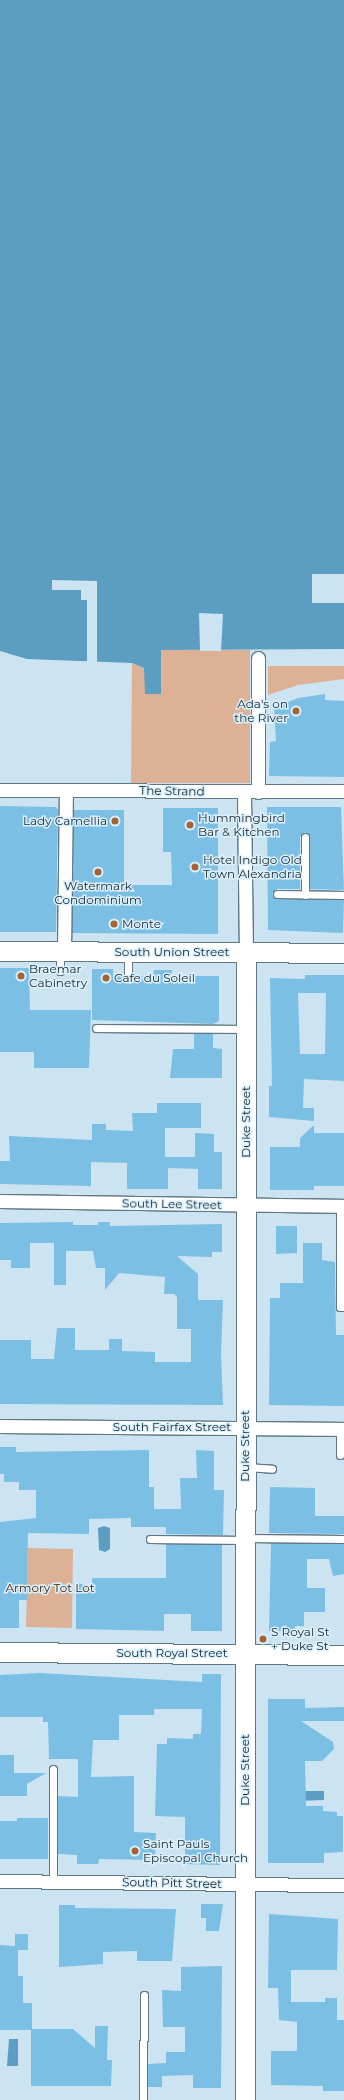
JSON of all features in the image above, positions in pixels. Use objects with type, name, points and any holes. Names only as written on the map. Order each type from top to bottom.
[{"type":"street","points":[[258,658],[258,792]]},
{"type":"street","name":"The Strand","points":[[0,790],[244,793],[344,791]]},
{"type":"street","points":[[62,951],[66,790]]},
{"type":"street","name":"Duke Street","points":[[244,793],[246,952],[245,2100]]},
{"type":"street","name":"South Union Street","points":[[0,951],[344,953]]},
{"type":"street","name":"South Lee Street","points":[[0,1201],[342,1206]]},
{"type":"street","name":"South Fairfax Street","points":[[0,1426],[342,1429]]},
{"type":"street","name":"South Royal Street","points":[[0,1652],[344,1655]]},
{"type":"street","name":"South Pitt Street","points":[[0,1881],[344,1885]]},
{"type":"lane","points":[[305,895],[306,837]]},
{"type":"lane","points":[[277,894],[344,895]]},
{"type":"lane","points":[[60,971],[62,951]]},
{"type":"lane","points":[[128,952],[128,976]]},
{"type":"lane","points":[[96,1028],[246,1029]]},
{"type":"lane","points":[[342,1206],[340,1307],[344,1307]]},
{"type":"lane","points":[[340,1454],[342,1429]]},
{"type":"lane","points":[[245,1467],[272,1468]]},
{"type":"lane","points":[[150,1539],[344,1539]]},
{"type":"lane","points":[[53,1770],[54,1882]]},
{"type":"lane","points":[[143,2100],[144,1995]]},
{"type":"green space","points":[[161,650],[250,650],[250,783],[131,783],[132,663],[144,668],[160,694]]},
{"type":"green space","points":[[268,666],[344,666],[344,679],[298,685],[268,695]]},
{"type":"green space","name":"Armory Tot Lot","points":[[28,1548],[73,1549],[72,1628],[26,1627]]},
{"type":"water","points":[[0,0],[344,0],[344,649],[161,650],[161,694],[145,694],[144,668],[132,663],[27,659],[0,651]]},
{"type":"water","points":[[104,1526],[110,1528],[110,1549],[105,1552],[99,1550],[98,1528]]},
{"type":"water","points":[[297,1791],[324,1791],[324,1800],[297,1801]]},
{"type":"water","points":[[9,2039],[18,2039],[18,2066],[7,2066]]},
{"type":"pier","points":[[312,574],[344,574],[344,603],[312,603]]},
{"type":"pier","points":[[52,580],[97,581],[97,664],[87,664],[87,600],[81,600],[81,590],[52,590]]},
{"type":"pier","points":[[199,613],[223,614],[221,651],[200,651]]},
{"type":"building","points":[[325,694],[325,700],[344,701],[344,777],[269,776],[270,742],[276,741],[274,708],[298,698]]},
{"type":"building","points":[[0,806],[56,807],[58,810],[56,932],[0,932]]},
{"type":"building","points":[[267,807],[341,807],[344,890],[310,889],[310,837],[305,832],[300,837],[300,889],[277,889],[272,894],[277,899],[344,900],[343,933],[268,930]]},
{"type":"building","points":[[163,808],[218,808],[218,934],[72,933],[74,810],[124,810],[124,885],[172,885],[171,852],[163,852]]},
{"type":"building","points":[[0,968],[29,968],[30,1010],[91,1010],[89,1068],[34,1068],[34,1052],[0,1052]]},
{"type":"building","points":[[92,969],[113,969],[113,976],[123,976],[128,981],[133,976],[153,976],[154,970],[172,970],[171,976],[219,976],[219,1021],[213,1024],[92,1020]]},
{"type":"building","points":[[305,975],[344,975],[344,1081],[304,1079],[303,1108],[314,1108],[314,1121],[269,1117],[269,1086],[272,1086],[270,978],[305,979]],"holes":[[[298,993],[326,993],[325,1054],[300,1054]]]},
{"type":"building","points":[[194,1034],[213,1034],[213,1048],[222,1049],[222,1078],[170,1078],[173,1049],[194,1049]]},
{"type":"building","points":[[157,1103],[201,1103],[201,1128],[165,1128],[165,1157],[195,1157],[195,1133],[214,1134],[214,1152],[222,1152],[222,1189],[198,1189],[198,1169],[168,1168],[168,1189],[127,1189],[127,1163],[91,1162],[91,1186],[0,1184],[0,1161],[10,1161],[9,1136],[92,1140],[92,1124],[106,1124],[106,1130],[133,1131],[132,1113],[157,1113]]},
{"type":"building","points":[[314,1125],[314,1133],[344,1133],[344,1186],[314,1186],[314,1190],[270,1190],[270,1147],[300,1147],[300,1138]]},
{"type":"building","points":[[73,1222],[73,1225],[98,1225],[98,1222],[110,1222],[110,1226],[222,1224],[222,1252],[212,1252],[212,1257],[177,1256],[198,1274],[198,1300],[223,1300],[221,1353],[223,1405],[0,1404],[0,1340],[31,1340],[31,1359],[54,1359],[57,1328],[75,1328],[75,1350],[109,1350],[109,1339],[122,1339],[122,1351],[155,1352],[155,1362],[191,1362],[191,1329],[177,1329],[177,1297],[174,1294],[164,1294],[165,1277],[119,1273],[105,1290],[105,1268],[96,1268],[93,1251],[66,1251],[66,1285],[54,1285],[54,1243],[30,1243],[30,1268],[11,1268],[11,1260],[0,1260],[0,1223]]},
{"type":"building","points":[[276,1226],[297,1226],[297,1253],[276,1254]]},
{"type":"building","points":[[303,1243],[322,1243],[322,1260],[335,1262],[336,1335],[344,1335],[344,1406],[269,1405],[270,1298],[280,1298],[280,1283],[303,1283]]},
{"type":"building","points":[[0,1447],[16,1447],[16,1452],[149,1450],[149,1487],[154,1487],[154,1509],[181,1509],[180,1478],[197,1478],[196,1450],[214,1451],[214,1490],[224,1490],[223,1535],[166,1534],[166,1527],[131,1527],[131,1518],[89,1519],[89,1534],[28,1533],[27,1600],[19,1600],[19,1628],[0,1628],[0,1522],[36,1518],[36,1490],[19,1490],[19,1482],[4,1482],[4,1474],[0,1474]]},
{"type":"building","points":[[270,1487],[315,1488],[315,1516],[344,1516],[344,1534],[269,1533]]},
{"type":"building","points":[[271,1543],[344,1544],[344,1574],[333,1576],[329,1559],[307,1559],[307,1588],[325,1588],[325,1612],[304,1612],[304,1626],[295,1626],[295,1631],[269,1631]]},
{"type":"building","points":[[166,1544],[222,1545],[222,1631],[191,1631],[191,1614],[164,1614],[164,1631],[76,1629],[76,1590],[79,1583],[92,1589],[92,1578],[166,1578]]},
{"type":"building","points":[[39,1673],[202,1682],[202,1674],[221,1674],[220,1865],[185,1864],[185,1817],[155,1816],[157,1744],[167,1744],[167,1738],[193,1739],[193,1734],[201,1734],[202,1709],[154,1709],[154,1715],[119,1715],[119,1740],[93,1740],[91,1777],[134,1776],[134,1832],[156,1833],[155,1860],[99,1859],[98,1864],[77,1864],[77,1855],[58,1854],[58,1796],[78,1797],[78,1759],[49,1759],[48,1722],[43,1722],[43,1717],[0,1717],[0,1675]]},
{"type":"building","points":[[268,1699],[305,1699],[305,1708],[344,1707],[344,1721],[301,1721],[333,1742],[334,1749],[322,1761],[305,1761],[306,1806],[323,1806],[323,1811],[337,1812],[337,1816],[343,1816],[343,1852],[324,1853],[324,1863],[268,1863]]},
{"type":"building","points":[[0,1755],[14,1755],[14,1773],[46,1773],[27,1784],[27,1796],[0,1796]]},
{"type":"building","points":[[17,1818],[48,1818],[48,1859],[0,1859],[0,1821],[17,1821]]},
{"type":"building","points":[[201,1904],[223,1904],[219,1931],[206,1931],[206,1918],[201,1918]]},
{"type":"building","points":[[59,1905],[75,1905],[75,1908],[176,1909],[172,1961],[137,1961],[137,1951],[103,1952],[103,1964],[59,1967]]},
{"type":"building","points":[[269,1914],[338,1919],[337,1970],[291,1970],[291,2002],[325,2002],[325,1998],[337,1998],[337,2020],[344,2020],[344,2091],[323,2091],[323,2086],[271,2085],[271,2051],[297,2051],[297,2022],[279,2020],[278,1988],[268,1988]]},
{"type":"building","points":[[15,1934],[28,1934],[28,1950],[18,1950],[18,1976],[23,1976],[23,2003],[32,2003],[32,2029],[73,2029],[95,2048],[95,2026],[108,2026],[107,2060],[112,2060],[111,2086],[31,2086],[31,2030],[0,2030],[0,1945],[15,1946]]},
{"type":"building","points":[[222,1966],[221,2088],[193,2088],[193,2075],[162,2076],[162,2087],[148,2087],[148,2064],[166,2063],[166,2052],[185,2052],[185,2027],[163,2027],[162,1990],[181,1991],[181,1967]]},
{"type":"place","name":"Ada's on the River","points":[[296,711]]},
{"type":"place","name":"Lady Camellia","points":[[115,821]]},
{"type":"place","name":"Hummingbird Bar & Kitchen","points":[[190,825]]},
{"type":"place","name":"Hotel Indigo Old Town Alexandria","points":[[195,867]]},
{"type":"place","name":"Watermark Condominium","points":[[98,872]]},
{"type":"place","name":"Monte","points":[[114,924]]},
{"type":"place","name":"Braemar Cabinetry","points":[[21,976]]},
{"type":"place","name":"Cafe du Soleil","points":[[106,978]]},
{"type":"place","name":"S Royal St + Duke St","points":[[263,1639]]},
{"type":"place","name":"Saint Pauls Episcopal Church","points":[[135,1851]]}]
